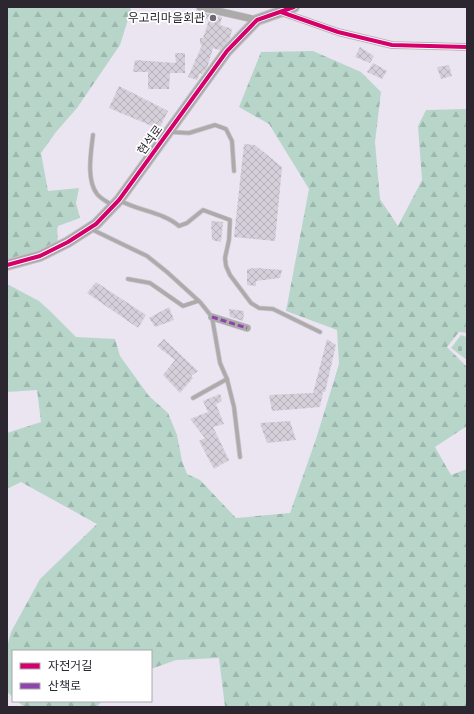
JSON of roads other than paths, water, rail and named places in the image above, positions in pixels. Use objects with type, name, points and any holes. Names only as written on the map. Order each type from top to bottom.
[{"type":"street","points":[[200,7],[257,20]]},
{"type":"street","name":"현석로","points":[[7,266],[40,256],[68,242],[96,224],[116,203],[227,51],[257,20],[294,7]]},
{"type":"street","points":[[281,12],[338,32],[392,45],[467,47]]},
{"type":"street","points":[[212,317],[247,328]]},
{"type":"lane","points":[[169,132],[189,134],[215,125],[226,129],[232,141],[234,171]]},
{"type":"lane","points":[[93,135],[90,160],[92,184],[97,195],[116,203],[171,219],[179,226],[187,223],[203,210],[230,220],[229,240],[225,258],[226,266],[230,275],[251,303],[259,308],[273,309],[320,332]]},
{"type":"lane","points":[[90,229],[147,256],[167,272],[198,301],[212,317],[220,363],[227,379],[234,407],[240,457]]},
{"type":"lane","points":[[128,279],[150,283],[183,306],[198,301]]},
{"type":"lane","points":[[193,398],[227,379]]},
{"type":"place","name":"우고리마을회관","points":[[213,18]]}]
